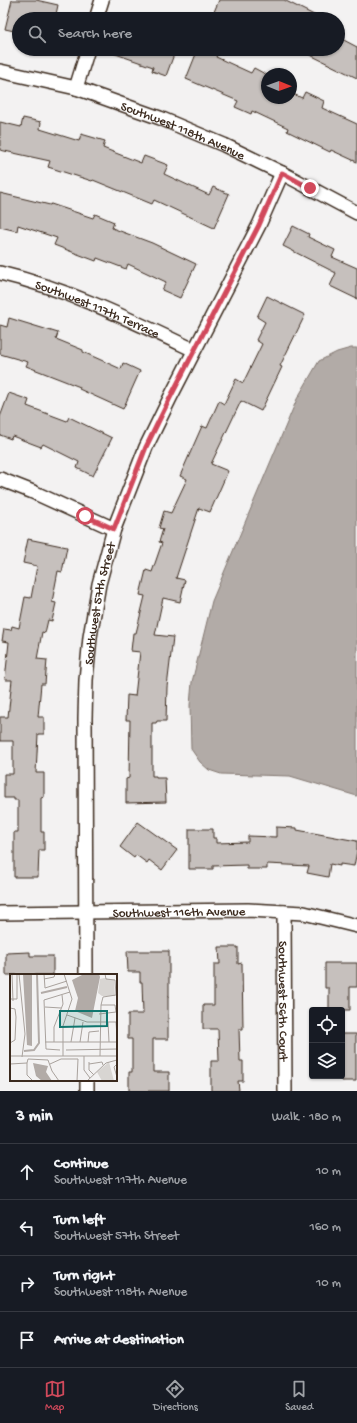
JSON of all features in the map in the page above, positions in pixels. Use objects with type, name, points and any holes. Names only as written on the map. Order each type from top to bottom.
[{"type":"street","points":[[98,12],[102,0]]},
{"type":"street","points":[[76,88],[86,56]]},
{"type":"street","name":"Southwest 118th Avenue","points":[[0,71],[76,88],[160,118],[224,145],[282,173],[357,213]]},
{"type":"street","name":"Southwest 57th Street","points":[[86,974],[86,680],[90,636],[99,584],[114,529],[146,447],[194,350],[259,225],[282,173]]},
{"type":"street","name":"Southwest 117th Terrace","points":[[0,273],[65,292],[130,319],[194,350]]},
{"type":"street","points":[[0,479],[33,492],[114,529]]},
{"type":"street","name":"Southwest 116th Avenue","points":[[0,913],[248,910],[304,913],[357,926]]},
{"type":"street","name":"Southwest 56th Court","points":[[284,912],[285,1091]]},
{"type":"street","points":[[86,1081],[87,1091]]},
{"type":"shaded area","points":[[357,348],[357,796],[290,776],[221,774],[209,770],[200,762],[191,749],[190,705],[192,682],[212,601],[297,399],[319,361],[337,352]]},
{"type":"building","points":[[12,0],[36,0],[58,5],[56,12],[12,12],[12,30],[5,29]]},
{"type":"building","points":[[219,0],[284,0],[308,12],[214,12]]},
{"type":"building","points":[[345,41],[357,47],[357,78],[312,56],[345,56]]},
{"type":"building","points":[[121,56],[173,56],[166,76],[152,71],[153,67]]},
{"type":"building","points":[[195,56],[216,56],[251,73],[254,68],[261,72],[261,104],[297,104],[297,96],[302,98],[305,92],[324,101],[322,108],[357,124],[357,162],[331,150],[330,152],[287,131],[288,128],[252,111],[251,114],[235,107],[238,101],[186,79]]},
{"type":"building","points":[[23,118],[41,122],[40,129],[79,141],[81,134],[105,141],[103,148],[141,163],[144,156],[168,165],[164,174],[209,195],[213,187],[229,194],[214,228],[154,200],[152,204],[93,180],[92,181],[48,167],[50,161],[0,150],[0,122],[21,127]]},
{"type":"building","points":[[0,193],[51,204],[93,218],[95,214],[114,222],[112,228],[152,243],[196,264],[180,298],[162,290],[166,282],[128,264],[126,269],[97,258],[96,261],[54,245],[57,238],[18,225],[17,231],[0,227]]},
{"type":"building","points":[[293,226],[309,234],[308,237],[335,250],[332,257],[357,268],[357,299],[330,286],[336,273],[283,246]]},
{"type":"building","points":[[267,296],[305,315],[280,366],[282,367],[261,411],[241,401],[211,464],[228,471],[210,512],[199,508],[176,578],[185,580],[180,602],[163,598],[155,635],[173,637],[167,687],[166,721],[157,721],[156,723],[152,723],[152,776],[156,776],[156,778],[165,778],[166,802],[126,803],[126,779],[129,778],[130,720],[126,720],[127,695],[135,696],[140,652],[131,651],[133,633],[136,633],[145,596],[140,595],[146,570],[152,572],[162,543],[159,542],[163,529],[159,528],[164,511],[171,513],[187,479],[180,476],[202,426],[207,428],[219,401],[224,404],[236,379],[243,383],[262,344],[256,340],[265,322],[257,317]]},
{"type":"building","points":[[9,318],[58,333],[56,339],[83,350],[83,352],[121,369],[123,363],[140,371],[123,409],[79,389],[80,387],[26,366],[28,362],[0,354],[0,325],[7,327]]},
{"type":"building","points":[[9,393],[29,400],[27,406],[67,421],[69,417],[112,438],[93,476],[77,468],[79,462],[43,444],[41,447],[12,436],[11,439],[0,435],[0,417]]},
{"type":"building","points":[[28,539],[67,547],[62,572],[58,571],[52,602],[56,603],[52,621],[48,620],[45,633],[42,632],[37,659],[47,660],[45,684],[41,684],[38,717],[44,717],[44,734],[38,734],[36,773],[44,773],[44,797],[41,798],[41,832],[44,832],[44,850],[39,850],[38,877],[14,877],[14,832],[18,832],[18,800],[14,800],[14,798],[4,798],[4,774],[13,774],[13,741],[0,741],[0,717],[8,717],[12,680],[5,680],[9,642],[2,641],[4,629],[11,630],[12,626],[19,628],[25,597],[31,598],[37,566],[23,563]]},
{"type":"building","points":[[138,822],[177,850],[162,870],[149,860],[147,863],[136,855],[134,858],[120,847]]},
{"type":"building","points":[[276,827],[297,828],[297,830],[357,841],[354,866],[330,864],[328,877],[307,873],[309,866],[267,864],[267,869],[247,869],[247,865],[213,866],[213,869],[189,869],[189,829],[213,829],[213,838],[216,838],[216,843],[248,842],[248,836],[276,837]]},
{"type":"building","points":[[219,947],[238,947],[238,964],[242,963],[243,1029],[239,1029],[240,1061],[243,1061],[243,1081],[238,1081],[239,1090],[237,1091],[211,1091],[211,1061],[219,1061],[218,1029],[203,1029],[203,1005],[214,1005],[214,964],[220,964]]},
{"type":"building","points":[[127,951],[169,951],[168,1039],[153,1039],[153,1072],[169,1072],[169,1091],[129,1091],[129,1072],[132,1072],[132,1039],[128,1039],[128,1014],[143,1014],[142,982],[140,982],[140,972],[128,972]]},
{"type":"building","points":[[30,952],[30,956],[53,956],[53,974],[6,975],[6,953]]},
{"type":"building","points":[[325,963],[357,963],[357,987],[350,987],[350,1010],[345,1010],[345,1007],[329,1007],[329,988],[325,988]]},
{"type":"building","points":[[345,1034],[356,1034],[356,1081],[342,1081],[342,1079],[345,1079]]},
{"type":"route","points":[[85,516],[114,529],[146,447],[194,350],[259,225],[282,173],[310,188]]}]
